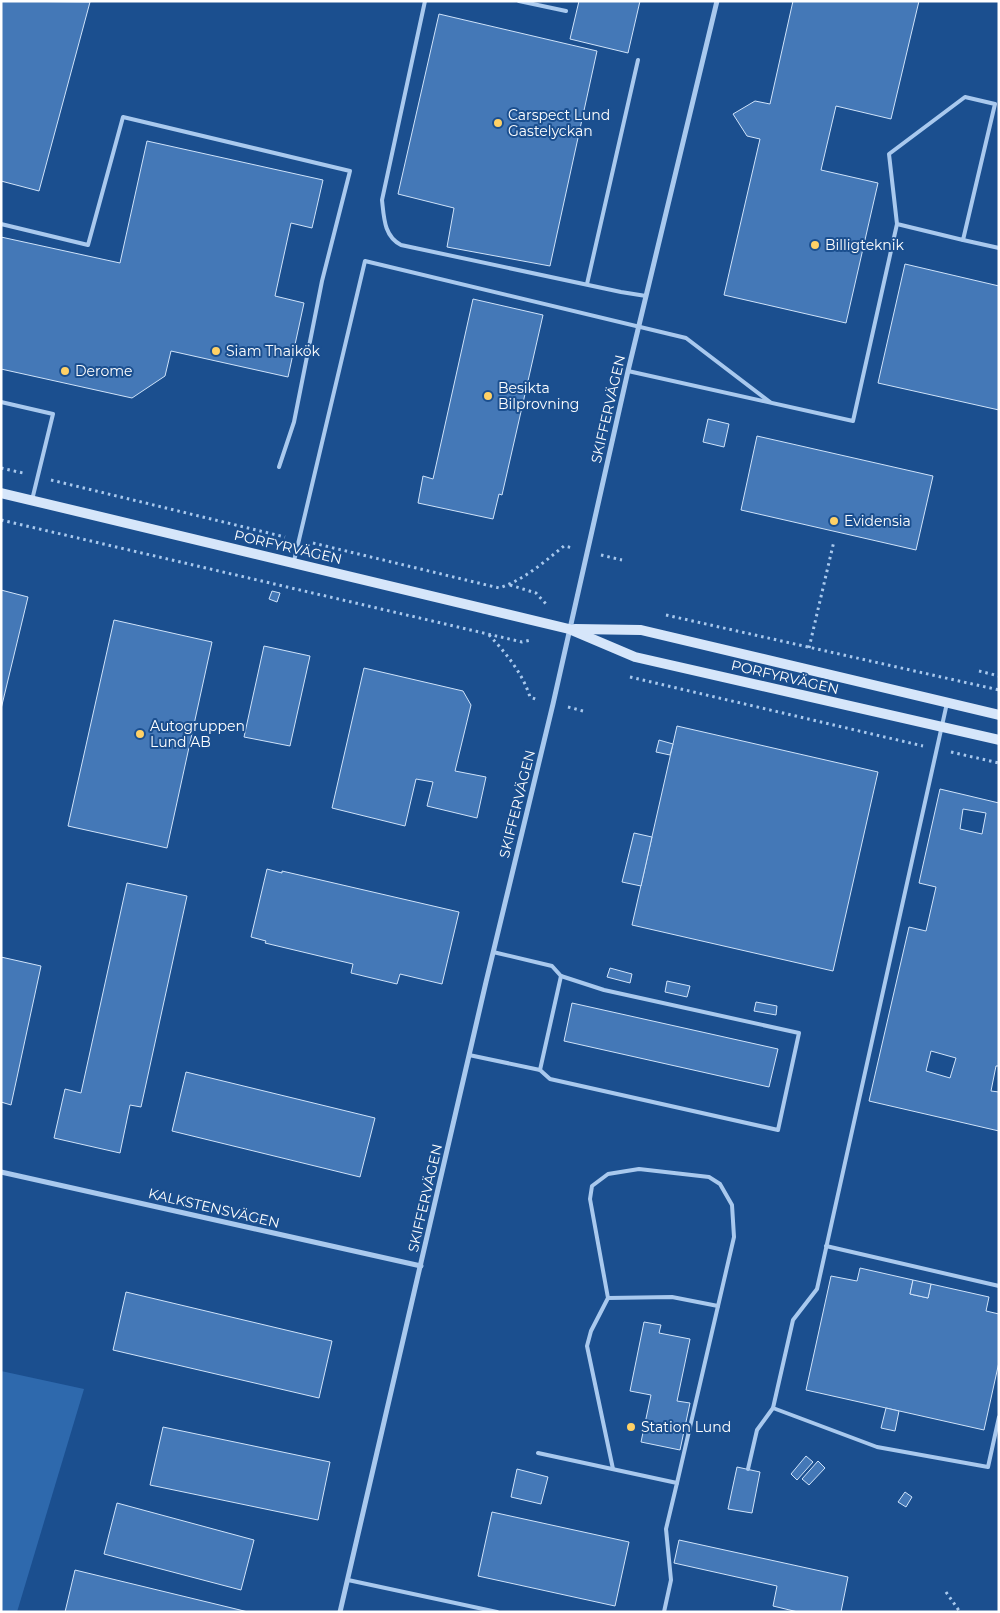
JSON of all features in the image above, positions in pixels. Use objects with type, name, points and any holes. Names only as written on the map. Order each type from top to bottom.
[{"type":"street","name":"SKIFFERVÄGEN","points":[[340,1612],[493,952],[553,704],[628,371],[717,1]]},
{"type":"street","name":"PORFYRVÄGEN","points":[[1,493],[569,629],[635,657],[999,740]]},
{"type":"street","name":"PORFYRVÄGEN","points":[[569,629],[641,630],[999,715]]},
{"type":"street","name":"KALKSTENSVÄGEN","points":[[1,1172],[421,1266]]},
{"type":"lane","points":[[425,1],[382,200],[387,231],[392,240],[401,245],[646,296]]},
{"type":"lane","points":[[519,1],[566,11]]},
{"type":"lane","points":[[587,284],[638,60]]},
{"type":"lane","points":[[628,371],[853,421],[897,224],[889,154],[965,96],[995,104],[963,240]]},
{"type":"lane","points":[[1,224],[88,245],[124,117],[350,171],[322,281],[294,422],[279,467]]},
{"type":"lane","points":[[897,224],[999,248]]},
{"type":"lane","points":[[293,563],[366,261],[686,338],[773,404]]},
{"type":"lane","points":[[1,402],[52,414],[32,500]]},
{"type":"lane","points":[[748,1469],[756,1430],[773,1408],[793,1320],[817,1289],[947,702]]},
{"type":"lane","points":[[469,1055],[540,1070],[550,1079],[778,1130],[799,1033],[604,990],[561,976],[552,966],[493,952]]},
{"type":"lane","points":[[540,1070],[561,976]]},
{"type":"lane","points":[[612,1469],[587,1346],[590,1331],[608,1298],[590,1199],[592,1186],[608,1174],[639,1169],[710,1177],[720,1184],[732,1205],[734,1237],[666,1529],[670,1580],[664,1612]]},
{"type":"lane","points":[[826,1246],[999,1286]]},
{"type":"lane","points":[[608,1298],[672,1297],[718,1306]]},
{"type":"lane","points":[[773,1408],[877,1447],[988,1467],[999,1417]]},
{"type":"lane","points":[[538,1453],[677,1483]]},
{"type":"lane","points":[[348,1580],[497,1612]]},
{"type":"path","points":[[1,468],[499,588],[510,585],[529,573],[564,546]]},
{"type":"path","points":[[1,520],[522,642],[532,640]]},
{"type":"path","points":[[809,648],[834,541]]},
{"type":"path","points":[[488,634],[499,588]]},
{"type":"path","points":[[665,615],[999,690]]},
{"type":"path","points":[[488,634],[506,653],[530,697],[583,711]]},
{"type":"path","points":[[979,671],[999,676]]},
{"type":"path","points":[[630,677],[999,764]]},
{"type":"path","points":[[946,1592],[960,1612]]},
{"type":"shaded area","points":[[1,1371],[84,1389],[17,1612],[1,1612]]},
{"type":"building","points":[[1,1],[90,2],[39,191],[1,181]]},
{"type":"building","points":[[579,1],[640,1],[628,53],[570,39]]},
{"type":"building","points":[[793,1],[919,1],[891,119],[836,106],[821,170],[878,183],[846,323],[724,295],[760,139],[747,136],[733,114],[755,101],[770,104]]},
{"type":"building","name":"Carspect Lund Gastelyckan","points":[[439,14],[597,51],[550,266],[447,247],[454,208],[398,194]]},
{"type":"building","points":[[147,141],[323,180],[312,228],[291,223],[275,296],[304,303],[288,377],[171,351],[165,376],[132,398],[1,369],[1,237],[120,263]]},
{"type":"building","points":[[905,264],[999,286],[999,410],[878,383]]},
{"type":"building","name":"Besikta Bilprovning","points":[[473,299],[543,315],[502,495],[499,494],[493,519],[418,503],[423,476],[433,479]]},
{"type":"building","points":[[708,419],[729,424],[724,447],[703,442]]},
{"type":"building","points":[[757,436],[933,476],[916,550],[741,510]]},
{"type":"building","points":[[1,590],[28,597],[1,709]]},
{"type":"building","points":[[272,591],[280,593],[277,602],[269,599]]},
{"type":"building","name":"Autogruppen Lund AB","points":[[114,620],[212,642],[167,848],[68,826]]},
{"type":"building","points":[[264,646],[310,656],[290,746],[244,737]]},
{"type":"building","points":[[364,668],[463,691],[471,705],[455,771],[486,777],[477,818],[427,806],[433,782],[416,779],[405,826],[332,808]]},
{"type":"building","points":[[677,726],[878,772],[833,971],[632,925]]},
{"type":"building","points":[[659,740],[673,744],[670,755],[656,752]]},
{"type":"building","points":[[940,789],[999,803],[999,1066],[996,1066],[991,1091],[999,1092],[999,1131],[869,1101],[909,927],[926,931],[936,887],[919,883]],"holes":[[[963,809],[986,813],[982,834],[960,829]],[[931,1051],[956,1058],[950,1078],[926,1071]]]},
{"type":"building","points":[[634,833],[652,837],[641,886],[622,882]]},
{"type":"building","points":[[267,869],[459,912],[442,984],[400,974],[397,984],[351,973],[353,964],[265,943],[266,941],[251,937]]},
{"type":"building","points":[[127,883],[187,896],[141,1107],[130,1105],[120,1153],[54,1138],[65,1089],[81,1093]]},
{"type":"building","points":[[1,957],[41,966],[11,1105],[1,1102]]},
{"type":"building","points":[[610,968],[632,974],[630,983],[607,977]]},
{"type":"building","points":[[667,981],[690,986],[687,997],[665,992]]},
{"type":"building","points":[[756,1002],[777,1006],[776,1015],[754,1011]]},
{"type":"building","points":[[572,1003],[778,1049],[769,1087],[564,1041]]},
{"type":"building","points":[[186,1072],[375,1118],[360,1177],[172,1131]]},
{"type":"building","points":[[860,1268],[913,1280],[910,1294],[928,1298],[931,1284],[989,1297],[986,1311],[999,1314],[999,1362],[984,1430],[806,1390],[831,1276],[857,1281]]},
{"type":"building","points":[[913,1280],[931,1284],[928,1298],[910,1294]]},
{"type":"building","points":[[126,1292],[332,1341],[319,1398],[113,1350]]},
{"type":"building","points":[[644,1322],[661,1325],[659,1333],[690,1339],[677,1401],[690,1403],[680,1450],[641,1442],[651,1395],[630,1391]]},
{"type":"building","points":[[886,1408],[899,1411],[895,1431],[881,1428]]},
{"type":"building","points":[[163,1427],[330,1462],[318,1520],[150,1485]]},
{"type":"building","points":[[806,1456],[813,1462],[797,1480],[791,1474]]},
{"type":"building","points":[[818,1461],[825,1468],[809,1485],[802,1479]]},
{"type":"building","points":[[737,1467],[760,1472],[752,1513],[728,1509]]},
{"type":"building","points":[[517,1469],[548,1477],[541,1504],[511,1497]]},
{"type":"building","points":[[905,1492],[912,1497],[906,1507],[898,1502]]},
{"type":"building","points":[[117,1503],[254,1540],[241,1590],[104,1554]]},
{"type":"building","points":[[492,1512],[629,1542],[615,1606],[478,1576]]},
{"type":"building","points":[[679,1540],[848,1577],[841,1612],[798,1612],[773,1606],[777,1586],[674,1563]]},
{"type":"building","points":[[75,1570],[236,1609],[248,1612],[65,1612]]},
{"type":"place","name":"Carspect Lund Gastelyckan","points":[[498,123]]},
{"type":"place","name":"Billigteknik","points":[[815,245]]},
{"type":"place","name":"Siam Thaikök","points":[[216,351]]},
{"type":"place","name":"Derome","points":[[65,371]]},
{"type":"place","name":"Besikta Bilprovning","points":[[488,396]]},
{"type":"place","name":"Evidensia","points":[[834,521]]},
{"type":"place","name":"Autogruppen Lund AB","points":[[140,734]]},
{"type":"place","name":"Station Lund","points":[[631,1427]]}]
